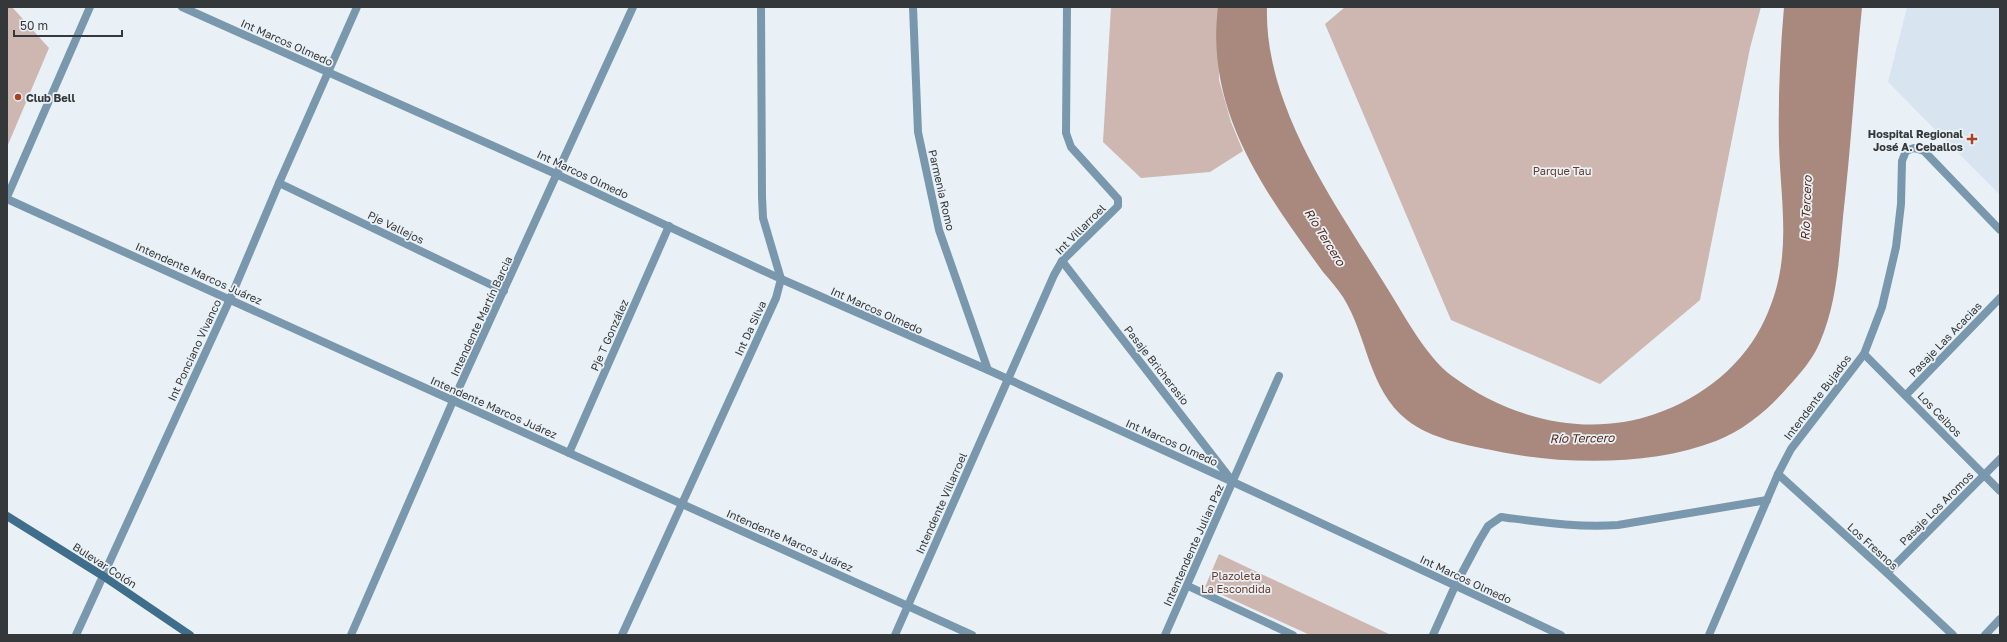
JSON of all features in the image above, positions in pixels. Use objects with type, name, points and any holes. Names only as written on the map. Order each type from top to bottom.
[{"type":"main road","name":"Bulevar Colón","points":[[7,516],[103,576],[190,635]]},
{"type":"street","points":[[7,198],[90,7]]},
{"type":"street","name":"Int Marcos Olmedo","points":[[182,7],[556,174],[781,280],[988,370],[1561,635]]},
{"type":"street","name":"Int Ponciano Vivanco","points":[[76,635],[230,299],[279,183],[357,7]]},
{"type":"street","name":"Intendente Martín Barcia","points":[[351,635],[454,401],[633,7]]},
{"type":"street","points":[[761,7],[763,218],[781,280]]},
{"type":"street","name":"Parmenia Romo","points":[[913,7],[918,132],[938,230],[988,370]]},
{"type":"street","name":"Int Villarroel","points":[[1007,380],[1054,275],[1062,261],[1118,206],[1118,199],[1071,147],[1066,133],[1067,7]]},
{"type":"street","name":"Intendente Bujados","points":[[1709,635],[1778,474],[1792,449],[1864,354],[1882,308],[1896,247],[1901,204],[1902,161],[1906,151],[1914,148],[1924,151],[2000,230]]},
{"type":"street","name":"Pje Vallejos","points":[[279,183],[504,291]]},
{"type":"street","name":"Intendente Marcos Juárez","points":[[7,198],[972,635]]},
{"type":"street","name":"Pje T González","points":[[569,453],[669,226]]},
{"type":"street","name":"Pasaje Bricherasio","points":[[1062,261],[1233,482]]},
{"type":"street","name":"Int Da Silva","points":[[622,635],[776,298],[781,280]]},
{"type":"street","name":"Pasaje Las Acacias","points":[[1906,395],[2000,298]]},
{"type":"street","name":"Los Ceibos","points":[[1864,354],[2000,491]]},
{"type":"street","name":"Intentendente Julian Paz","points":[[1165,635],[1188,586],[1279,376]]},
{"type":"street","name":"Intendente Villarroel","points":[[895,635],[1007,380]]},
{"type":"street","name":"Pasaje Los Aromos","points":[[1887,573],[2000,459]]},
{"type":"street","name":"Los Fresnos","points":[[1778,474],[1887,573],[1952,635]]},
{"type":"street","points":[[1433,635],[1455,586],[1488,526],[1501,517],[1567,526],[1594,527],[1618,525],[1767,500]]},
{"type":"street","points":[[1188,586],[1292,635]]},
{"type":"street","points":[[1985,635],[2000,619]]},
{"type":"shaded area","name":"Hospital Regional José A. Ceballos","points":[[1907,7],[2000,7],[2000,195],[1888,82]]},
{"type":"green space","name":"Club Bell","points":[[7,7],[12,7],[49,48],[7,147]]},
{"type":"green space","points":[[1111,7],[1218,7],[1219,80],[1231,122],[1243,151],[1210,172],[1141,178],[1103,142]]},
{"type":"green space","name":"Parque Tau","points":[[1345,7],[1761,7],[1750,48],[1700,300],[1600,384],[1451,320],[1325,24]]},
{"type":"green space","name":"Plazoleta La Escondida","points":[[1219,554],[1391,635],[1310,635],[1205,587]]},
{"type":"water","name":"Río Tercero","points":[[1218,7],[1267,7],[1269,44],[1277,80],[1290,116],[1306,151],[1324,186],[1406,319],[1423,345],[1442,367],[1452,376],[1475,391],[1498,403],[1524,413],[1549,420],[1576,424],[1602,424],[1629,421],[1655,414],[1689,399],[1705,389],[1734,365],[1746,351],[1756,335],[1765,319],[1774,297],[1782,254],[1783,212],[1779,145],[1779,110],[1780,59],[1784,7],[1862,7],[1840,248],[1834,296],[1826,327],[1814,354],[1801,372],[1780,396],[1755,419],[1716,441],[1691,449],[1664,455],[1607,461],[1578,461],[1522,456],[1461,444],[1438,437],[1416,427],[1394,407],[1384,393],[1376,378],[1351,312],[1343,297],[1280,212],[1244,149],[1230,116],[1221,81],[1216,45]]},
{"type":"place","name":"Club Bell","points":[[18,97]]},
{"type":"place","name":"Hospital Regional José A. Ceballos","points":[[1972,139]]}]
